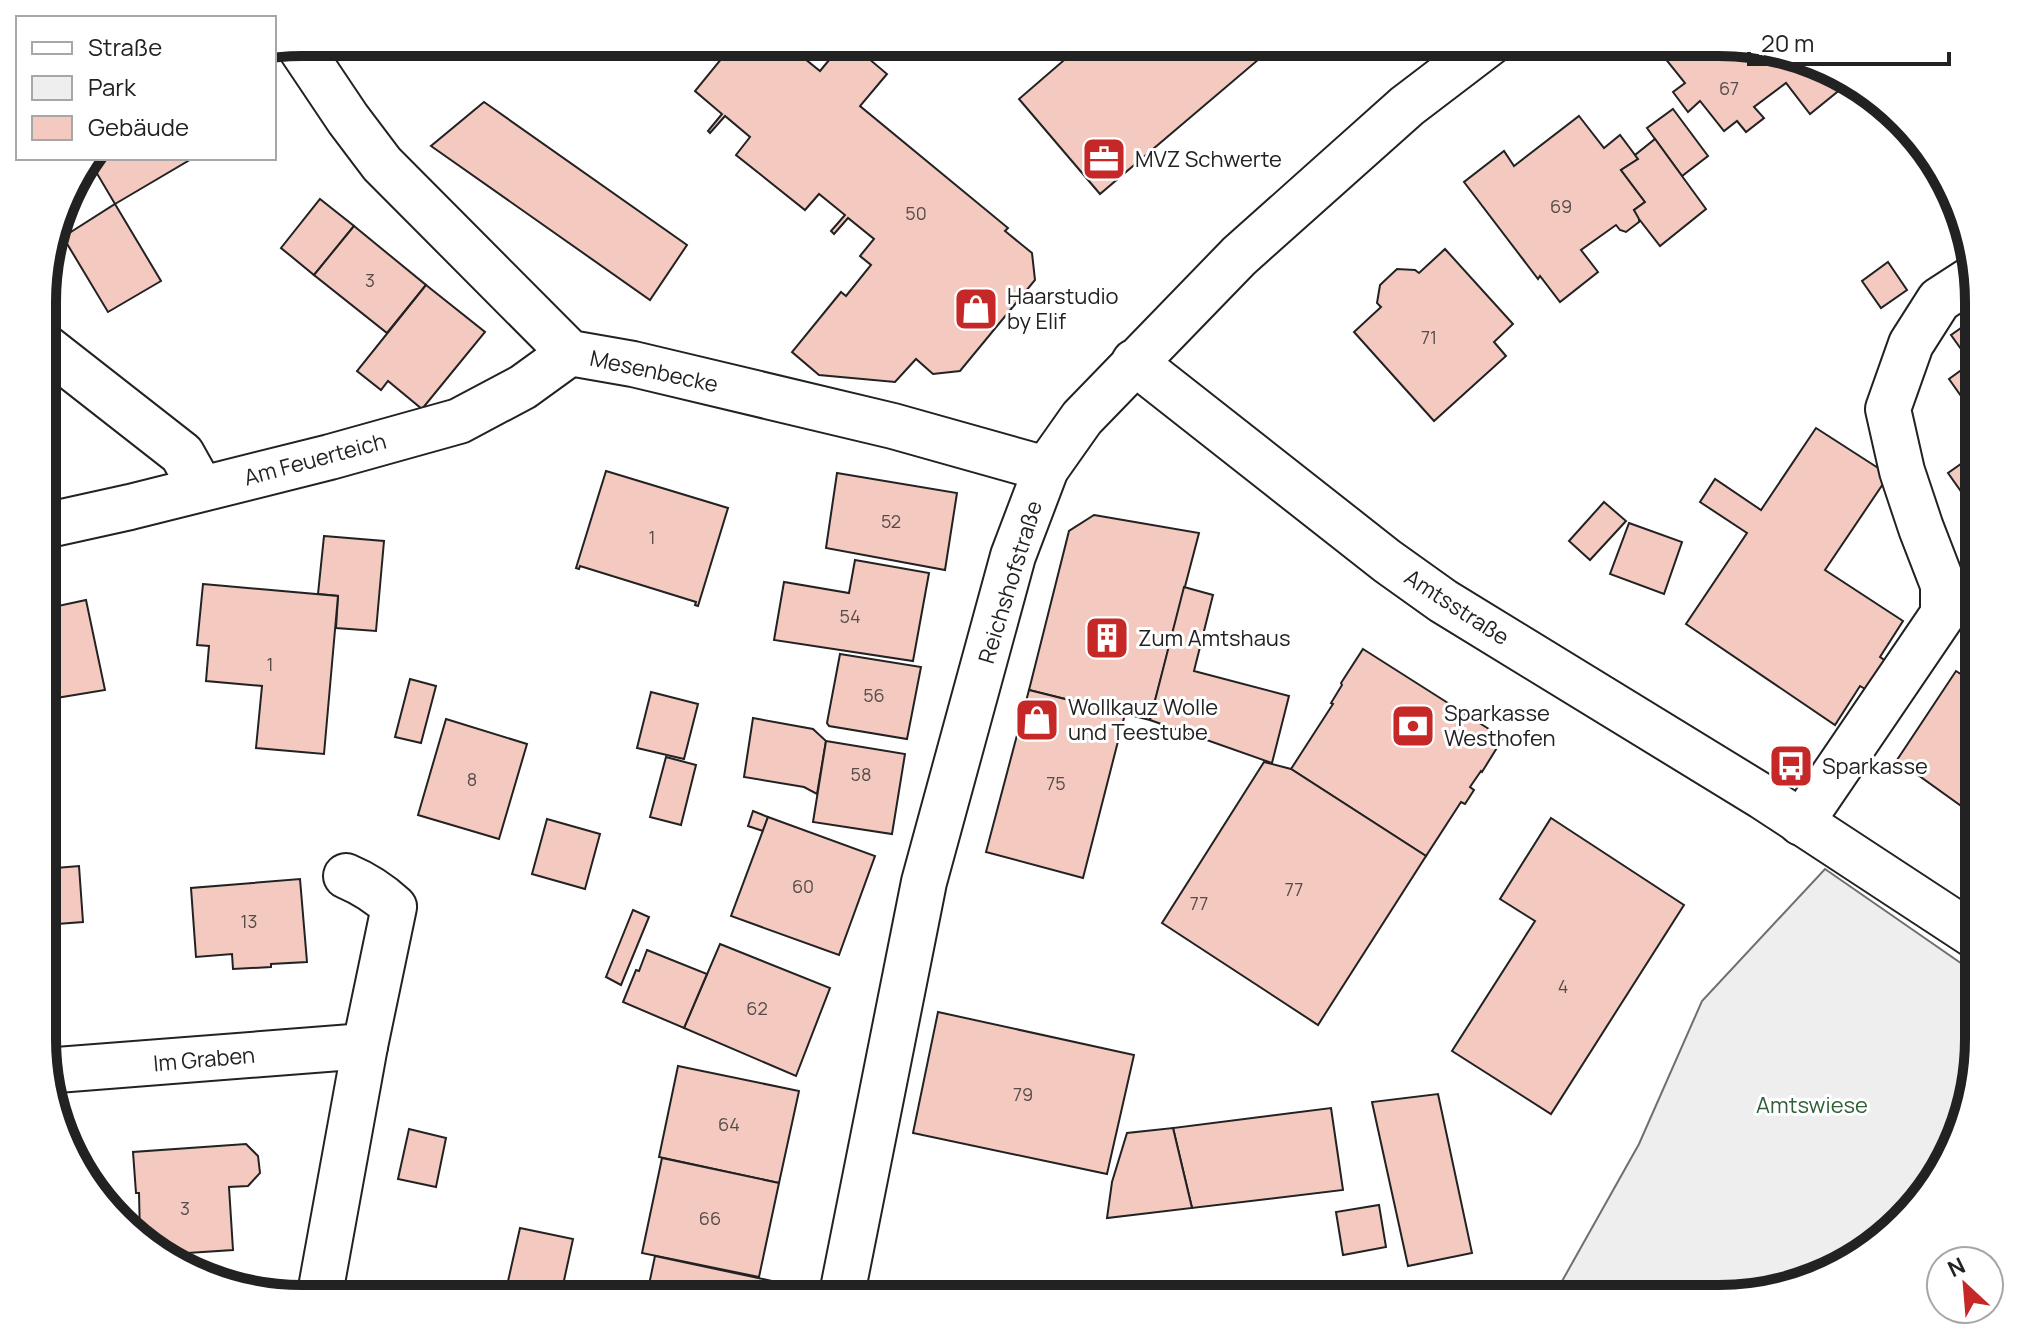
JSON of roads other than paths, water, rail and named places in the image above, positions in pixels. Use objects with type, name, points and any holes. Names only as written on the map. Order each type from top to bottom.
[{"type":"street","name":"Mesenbecke","points":[[306,56],[382,164],[570,353],[633,364],[893,426],[1046,469]]},
{"type":"street","name":"Reichshofstraße","points":[[844,1285],[924,882],[1013,556],[1046,469],[1082,418],[1239,256],[1407,106],[1473,56]]},
{"type":"street","points":[[1801,823],[1943,614],[1943,585],[1902,471],[1888,409],[1911,344],[1939,300],[1964,284]]},
{"type":"street","name":"Am Feuerteich","points":[[56,523],[330,457],[459,421],[523,387],[570,353]]},
{"type":"street","points":[[56,355],[182,454],[201,488]]},
{"type":"street","name":"Amtsstraße","points":[[1134,362],[1387,561],[1443,601],[1750,789],[1964,929]]},
{"type":"street","points":[[322,1285],[394,907],[377,892],[346,876]]},
{"type":"street","name":"Im Graben","points":[[58,1070],[365,1046]]},
{"type":"place","name":"MVZ Schwerte","points":[[1104,159]]},
{"type":"place","name":"Haarstudio by Elif","points":[[976,309]]},
{"type":"place","name":"Zum Amtshaus","points":[[1107,638]]},
{"type":"place","name":"Wollkauz Wolle und Teestube","points":[[1037,720]]},
{"type":"place","name":"Sparkasse Westhofen","points":[[1413,726]]},
{"type":"place","name":"Sparkasse","points":[[1791,766]]},
{"type":"park label","name":"Amtswiese","points":[[1812,1105]]}]
